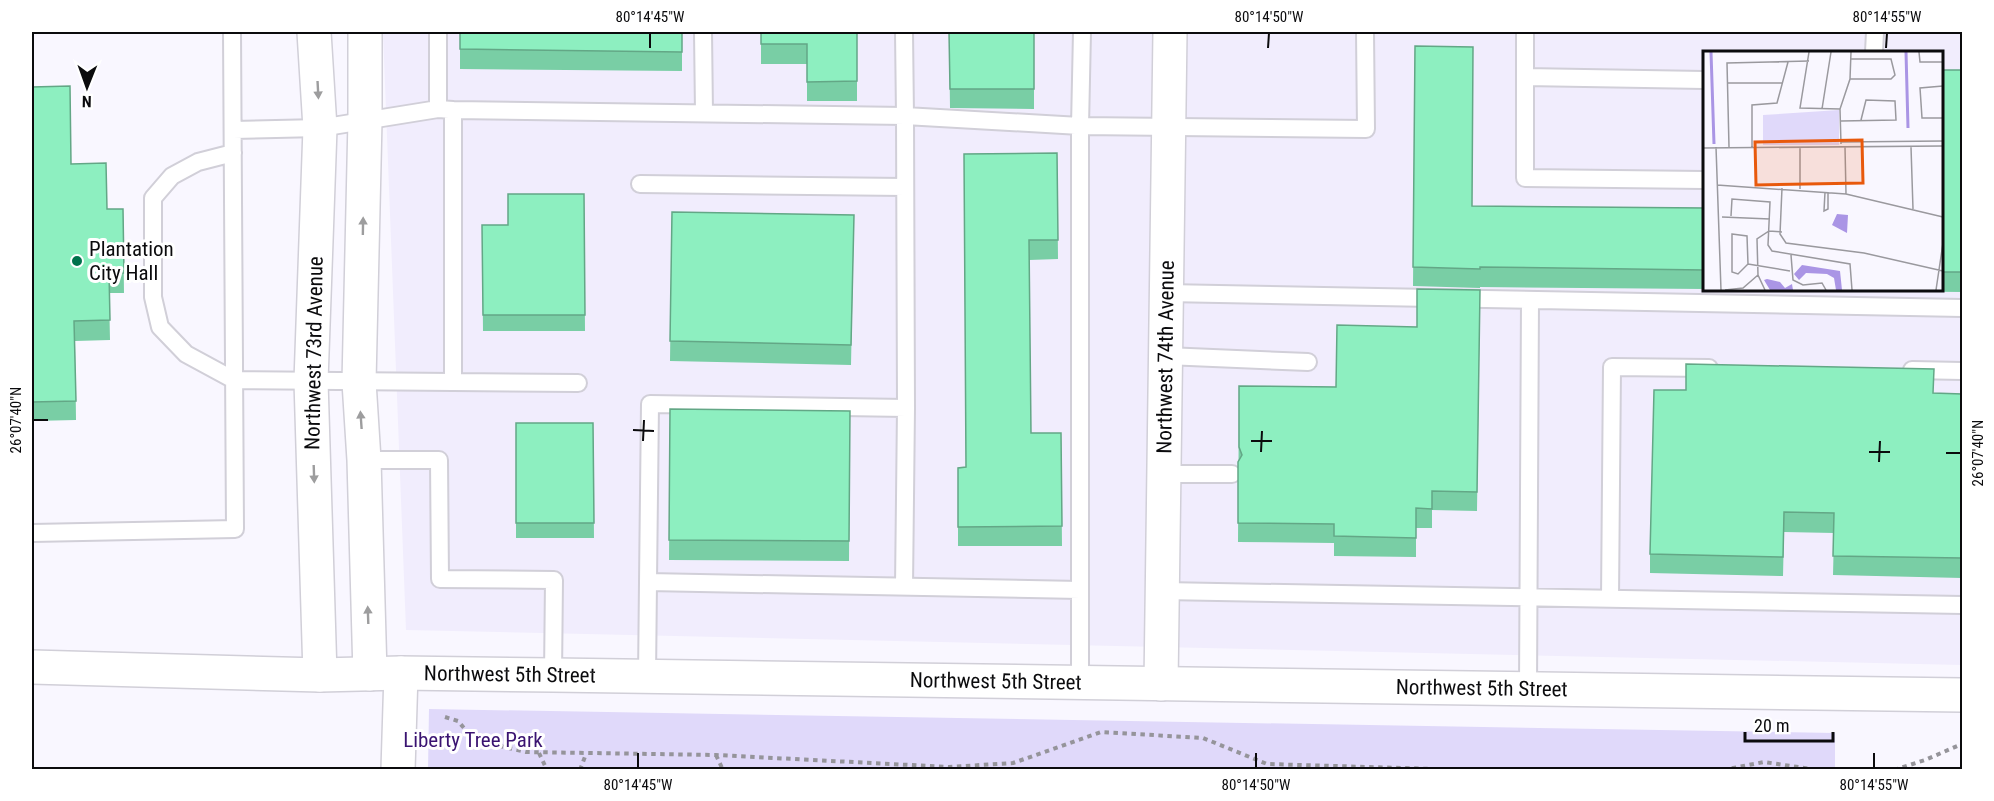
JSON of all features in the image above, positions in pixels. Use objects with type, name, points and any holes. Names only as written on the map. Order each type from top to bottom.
[{"type":"street","name":"Northwest 73rd Avenue","points":[[314,32],[320,128],[311,381],[320,675]]},
{"type":"street","points":[[365,32],[358,382],[364,460],[398,770]]},
{"type":"street","name":"Northwest 74th Avenue","points":[[1161,684],[1170,32]]},
{"type":"street","name":"Northwest 5th Street","points":[[32,667],[320,675],[386,673],[647,676],[1962,695]]},
{"type":"lane","points":[[32,533],[235,529],[232,32]]},
{"type":"lane","points":[[438,32],[445,110],[453,382]]},
{"type":"lane","points":[[703,32],[704,113]]},
{"type":"lane","points":[[904,32],[906,408],[904,587]]},
{"type":"lane","points":[[1080,683],[1082,32]]},
{"type":"lane","points":[[232,130],[320,128],[445,110],[905,116],[1080,126],[1366,129],[1365,32]]},
{"type":"lane","points":[[1525,32],[1525,178],[1703,180]]},
{"type":"lane","points":[[1874,51],[1875,32]]},
{"type":"lane","points":[[1525,77],[1703,80]]},
{"type":"lane","points":[[232,153],[198,162],[172,176],[153,198],[153,297],[160,327],[186,354],[234,380],[578,383]]},
{"type":"lane","points":[[640,184],[905,187]]},
{"type":"lane","points":[[1167,293],[1962,308]]},
{"type":"lane","points":[[1528,689],[1530,300]]},
{"type":"lane","points":[[1166,356],[1308,362]]},
{"type":"lane","points":[[1610,599],[1612,367],[1729,368]]},
{"type":"lane","points":[[1892,370],[1962,370]]},
{"type":"lane","points":[[647,676],[650,404],[906,408]]},
{"type":"lane","points":[[364,460],[440,460],[440,579],[554,580],[553,675]]},
{"type":"lane","points":[[1164,474],[1232,474]]},
{"type":"lane","points":[[648,582],[1080,590]]},
{"type":"lane","points":[[1163,591],[1962,605]]},
{"type":"path","points":[[445,717],[458,721],[469,734],[487,743],[538,753],[716,755],[949,767],[1013,763],[1101,732],[1203,738],[1267,764],[1469,770]]},
{"type":"path","points":[[1894,770],[1962,744]]},
{"type":"path","points":[[538,753],[547,770]]},
{"type":"path","points":[[580,770],[586,753]]},
{"type":"path","points":[[716,755],[723,770]]},
{"type":"path","points":[[858,770],[861,762]]},
{"type":"path","points":[[1724,770],[1764,762],[1818,770]]},
{"type":"shaded area","points":[[383,32],[1962,32],[1962,665],[406,630]]},
{"type":"green space","name":"Liberty Tree Park","points":[[429,709],[1835,733],[1835,769],[428,770]]},
{"type":"building","points":[[460,32],[682,32],[682,52],[460,49]]},
{"type":"building","points":[[761,32],[857,32],[857,81],[807,82],[807,44],[761,44]]},
{"type":"building","points":[[949,32],[1034,32],[1034,89],[950,89]]},
{"type":"building","points":[[1415,46],[1473,47],[1472,206],[1703,208],[1703,270],[1413,267]]},
{"type":"building","points":[[1943,70],[1962,70],[1962,272],[1943,272]]},
{"type":"building","name":"Plantation City Hall","points":[[70,86],[71,164],[106,163],[107,209],[123,209],[124,273],[109,273],[110,320],[74,321],[76,401],[32,402],[32,87]]},
{"type":"building","points":[[1057,153],[1058,240],[1029,240],[1031,433],[1061,433],[1062,526],[958,527],[958,468],[966,467],[964,154]]},
{"type":"building","points":[[508,194],[584,194],[585,315],[483,315],[482,225],[508,225]]},
{"type":"building","points":[[672,212],[854,215],[851,345],[670,341]]},
{"type":"building","points":[[1417,289],[1480,290],[1477,492],[1432,491],[1432,509],[1416,508],[1416,538],[1334,536],[1334,524],[1238,523],[1238,462],[1242,455],[1239,447],[1239,386],[1336,387],[1337,325],[1417,327]]},
{"type":"building","points":[[1686,364],[1934,369],[1933,393],[1962,394],[1962,558],[1833,556],[1834,513],[1784,512],[1783,557],[1650,554],[1654,390],[1686,390]]},
{"type":"building","points":[[670,409],[850,411],[849,541],[669,540]]},
{"type":"building","points":[[516,423],[593,423],[594,523],[516,523]]},
{"type":"place","name":"Plantation City Hall","points":[[77,261]]}]
